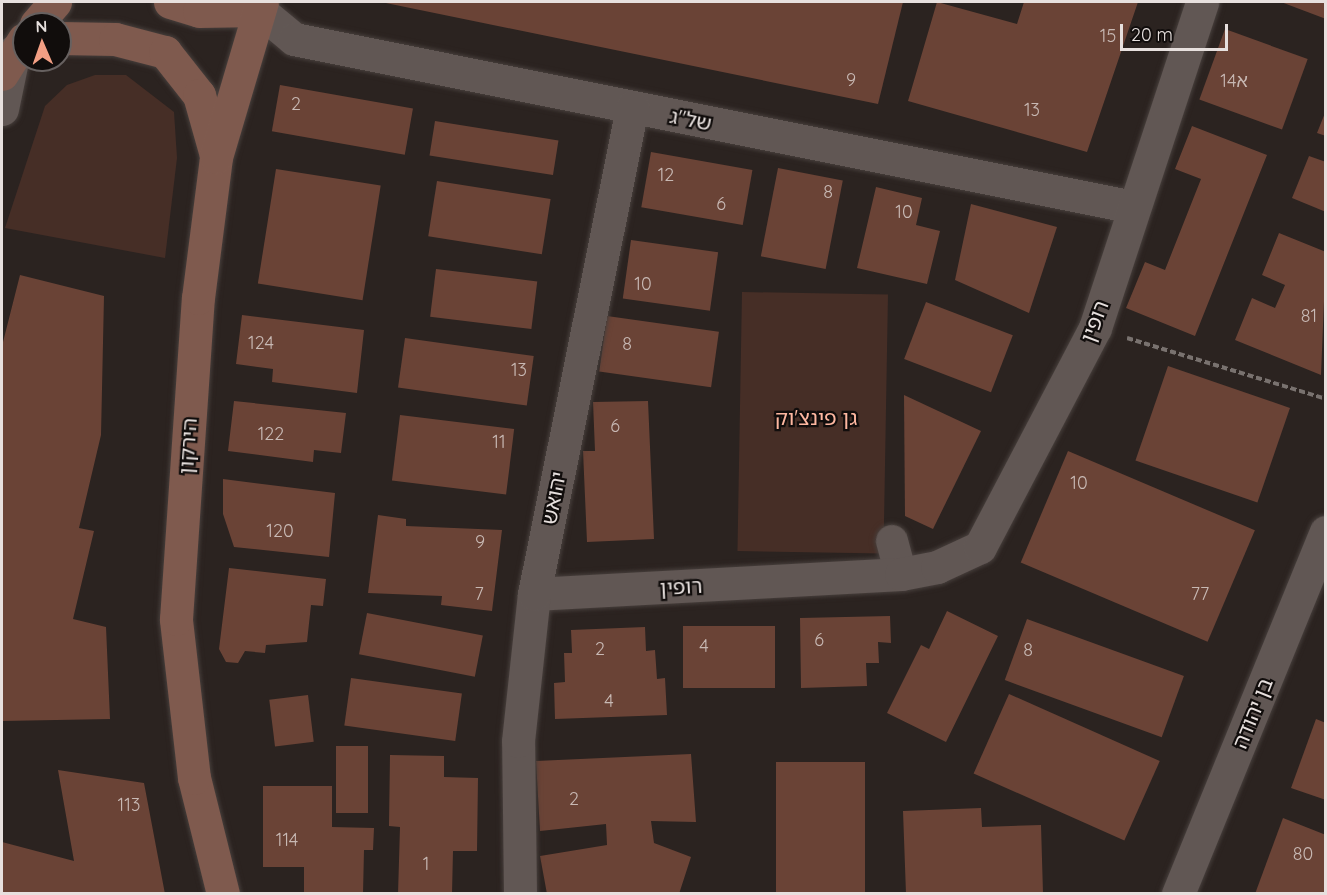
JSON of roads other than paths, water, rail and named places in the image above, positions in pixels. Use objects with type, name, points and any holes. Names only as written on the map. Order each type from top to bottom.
[{"type":"main road","points":[[170,2],[199,11],[261,6]]},
{"type":"main road","name":"הירקון","points":[[223,894],[194,778],[177,619],[198,298],[216,157],[261,6]]},
{"type":"main road","points":[[72,38],[115,39],[165,52],[199,95],[216,157]]},
{"type":"street","name":"רופין","points":[[534,594],[901,574],[937,567],[980,547],[1095,328],[1202,2]]},
{"type":"street","name":"של\"ג","points":[[261,6],[294,39],[1133,207]]},
{"type":"street","points":[[2,109],[12,69]]},
{"type":"street","name":"יהואש","points":[[520,894],[518,741],[534,594],[632,107]]},
{"type":"street","name":"בן יהודה","points":[[1178,894],[1326,532]]},
{"type":"street","points":[[892,541],[901,574]]},
{"type":"park label","name":"גן פינצ'וק","points":[[816,417]]}]
